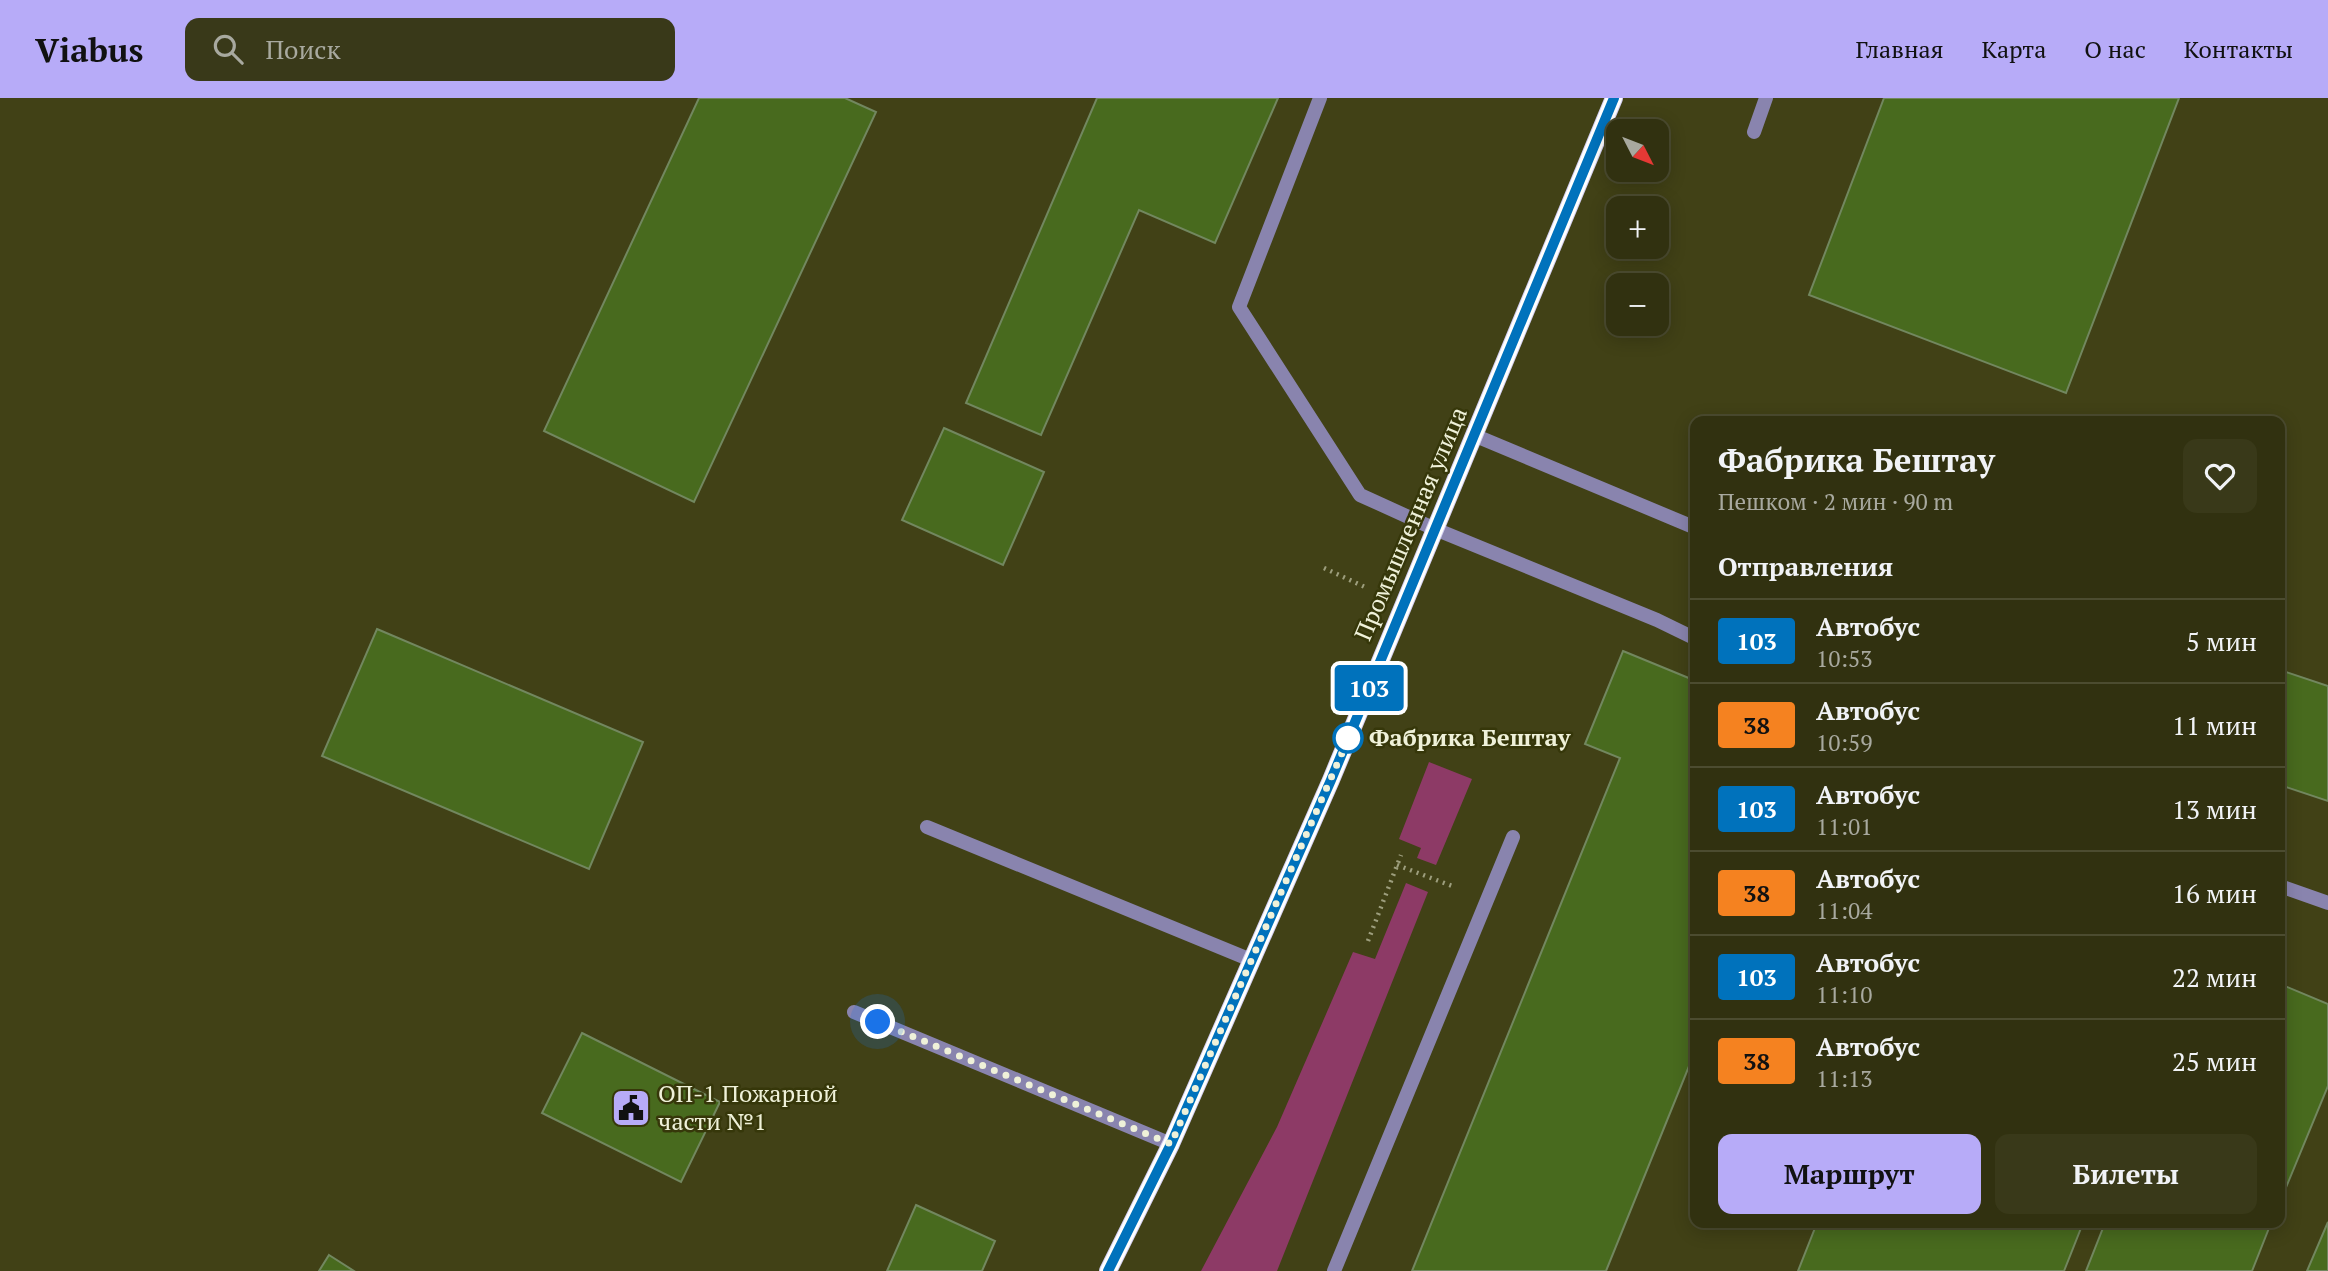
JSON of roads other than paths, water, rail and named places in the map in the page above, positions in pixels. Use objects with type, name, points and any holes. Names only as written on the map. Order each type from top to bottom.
[{"type":"main road","name":"Промышленная улица","points":[[1108,1271],[1171,1144],[1331,780],[1614,98]]},
{"type":"lane","points":[[1320,98],[1239,307],[1360,495],[1434,529],[1690,636]]},
{"type":"lane","points":[[1754,132],[1766,98]]},
{"type":"lane","points":[[1476,436],[1690,526]]},
{"type":"lane","points":[[927,827],[1251,960]]},
{"type":"lane","points":[[1334,1271],[1513,837]]},
{"type":"lane","points":[[2285,888],[2328,903]]},
{"type":"lane","points":[[853,1012],[1171,1144]]},
{"type":"place","name":"Фабрика Бештау","points":[[1348,738]]},
{"type":"place","name":"ОП-1 Пожарной части №1","points":[[631,1108]]}]
